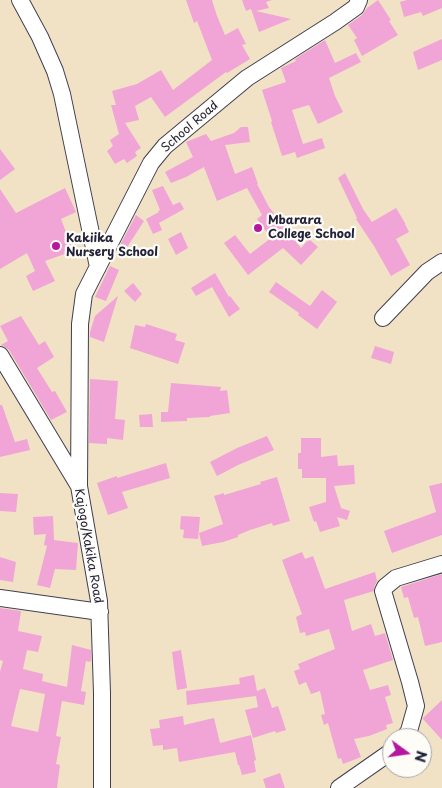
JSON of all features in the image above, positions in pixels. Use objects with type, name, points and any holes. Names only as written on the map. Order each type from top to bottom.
[{"type":"street","points":[[20,0],[40,37],[55,71],[62,94],[98,267]]},
{"type":"street","name":"School Road","points":[[79,486],[80,324],[84,294],[151,162],[165,146],[247,78],[335,22],[356,7],[359,0]]},
{"type":"street","points":[[383,318],[427,272],[442,262]]},
{"type":"street","name":"Kajogo/Kakika Road","points":[[0,355],[79,486],[100,612],[102,788]]},
{"type":"street","points":[[410,728],[416,706],[382,591],[396,578],[442,564]]},
{"type":"street","points":[[0,598],[100,612]]},
{"type":"street","points":[[339,788],[382,758]]},
{"type":"building","points":[[186,0],[212,0],[225,35],[238,28],[246,44],[242,45],[250,59],[226,72],[165,117],[151,97],[135,106],[139,120],[125,123],[141,148],[135,152],[137,156],[127,163],[124,159],[115,164],[107,151],[113,146],[110,140],[119,134],[111,105],[116,105],[112,91],[137,84],[161,70],[173,90],[212,60],[197,21],[194,23]]},
{"type":"building","points":[[242,0],[272,0],[266,2],[269,8],[256,11],[291,19],[259,32],[251,9],[246,11]]},
{"type":"building","points":[[378,0],[398,35],[362,56],[354,40],[357,38],[348,25]]},
{"type":"building","points":[[407,0],[442,0],[442,8],[423,16],[421,12],[404,17],[400,2]]},
{"type":"building","points":[[442,39],[442,60],[418,70],[413,52]]},
{"type":"building","points":[[325,40],[335,63],[356,53],[361,62],[329,78],[343,112],[318,124],[309,105],[292,110],[303,144],[322,138],[325,148],[297,158],[295,152],[282,156],[262,90],[286,82],[281,68],[296,61],[295,59]]},
{"type":"building","points":[[241,127],[248,127],[250,142],[225,145],[235,174],[252,167],[257,184],[269,207],[301,248],[309,239],[318,247],[301,265],[283,248],[248,275],[224,243],[235,235],[250,254],[271,238],[257,219],[262,215],[247,188],[217,201],[204,167],[171,183],[165,172],[193,157],[186,142],[206,134],[211,141],[234,133]]},
{"type":"building","points":[[0,149],[15,169],[0,180]]},
{"type":"building","points":[[345,173],[363,209],[372,222],[396,208],[405,223],[409,232],[396,239],[410,265],[391,276],[356,219],[338,178]]},
{"type":"building","points":[[163,186],[173,205],[180,202],[184,209],[159,223],[162,230],[153,234],[146,219],[160,210],[152,190]]},
{"type":"building","points":[[65,188],[76,212],[61,219],[73,251],[45,261],[55,281],[33,291],[26,276],[35,271],[27,253],[0,269],[0,189],[16,213]]},
{"type":"building","points":[[136,215],[144,221],[124,252],[118,249]]},
{"type":"building","points":[[181,232],[188,248],[176,255],[168,239]]},
{"type":"building","points":[[110,266],[119,270],[106,301],[95,297]]},
{"type":"building","points":[[215,273],[229,297],[240,309],[229,317],[212,287],[196,296],[191,288]]},
{"type":"building","points":[[276,282],[310,306],[322,290],[337,302],[317,329],[298,315],[299,313],[269,292]]},
{"type":"building","points":[[133,283],[142,294],[135,302],[124,291]]},
{"type":"building","points":[[118,296],[104,342],[90,337],[95,316]]},
{"type":"building","points":[[21,316],[39,345],[45,341],[54,357],[37,368],[52,392],[55,391],[67,412],[51,420],[9,350],[1,345],[8,341],[0,326]]},
{"type":"building","points":[[146,324],[177,334],[175,340],[185,343],[178,364],[130,348],[135,325],[145,327]]},
{"type":"building","points":[[375,346],[394,352],[391,364],[371,358]]},
{"type":"building","points":[[90,379],[118,381],[115,419],[125,420],[123,440],[107,438],[107,444],[89,443]]},
{"type":"building","points":[[171,383],[221,387],[220,391],[227,390],[230,413],[210,417],[187,418],[187,421],[161,422],[161,412],[168,412]]},
{"type":"building","points":[[0,405],[2,405],[15,442],[27,439],[30,450],[0,457]]},
{"type":"building","points":[[152,414],[153,427],[140,427],[139,415]]},
{"type":"building","points":[[267,436],[274,450],[217,476],[210,462],[237,448]]},
{"type":"building","points":[[301,438],[321,438],[321,457],[337,455],[338,466],[354,465],[355,484],[334,486],[341,508],[350,511],[347,520],[337,517],[340,526],[320,532],[316,521],[314,522],[309,507],[326,502],[326,478],[302,478],[302,469],[298,469],[298,453],[301,453]]},
{"type":"building","points":[[166,463],[170,478],[122,492],[128,508],[108,515],[97,483]]},
{"type":"building","points":[[277,477],[290,521],[273,526],[272,523],[223,542],[202,546],[199,533],[223,524],[214,496],[224,493],[224,495],[261,484],[260,482]]},
{"type":"building","points":[[442,483],[442,535],[392,553],[384,531],[436,512],[429,486]]},
{"type":"building","points":[[0,493],[18,494],[16,512],[0,511]]},
{"type":"building","points":[[53,516],[54,540],[78,543],[76,570],[55,569],[50,588],[37,585],[47,546],[44,545],[46,534],[34,535],[33,517]]},
{"type":"building","points":[[181,516],[200,517],[198,539],[183,538],[184,530],[180,529]]},
{"type":"building","points":[[302,552],[305,559],[313,556],[325,589],[375,572],[377,581],[374,591],[344,600],[352,631],[371,624],[375,636],[385,633],[393,660],[363,670],[370,690],[388,685],[391,695],[385,697],[393,723],[386,725],[387,728],[382,728],[382,731],[354,739],[361,757],[343,764],[341,758],[338,759],[328,723],[324,725],[321,715],[325,714],[320,691],[311,694],[306,682],[299,685],[294,671],[300,669],[298,664],[335,649],[329,629],[306,636],[305,632],[300,633],[296,617],[302,614],[282,560]]},
{"type":"building","points":[[0,557],[16,562],[13,582],[0,580]]},
{"type":"building","points":[[442,574],[442,642],[425,646],[418,617],[414,618],[408,597],[404,598],[401,587]]},
{"type":"building","points":[[0,608],[21,611],[18,631],[42,636],[38,652],[27,650],[23,669],[43,674],[42,681],[67,687],[72,645],[91,650],[91,660],[90,662],[86,661],[81,691],[86,692],[84,705],[62,701],[56,736],[61,737],[56,764],[60,765],[57,788],[0,788],[0,672],[3,661],[0,660]],"holes":[[[20,689],[45,694],[38,732],[11,726]]]},
{"type":"building","points":[[181,650],[187,688],[177,690],[172,652]]},
{"type":"building","points":[[254,675],[257,691],[265,688],[272,708],[278,706],[286,730],[276,733],[275,731],[253,738],[245,710],[258,707],[256,696],[187,705],[186,691],[240,684],[239,678]]},
{"type":"building","points":[[442,700],[442,740],[423,719]]},
{"type":"building","points":[[183,716],[184,725],[214,718],[220,743],[251,735],[256,760],[254,761],[256,772],[242,775],[235,752],[179,762],[177,748],[163,750],[163,745],[153,746],[150,729],[160,728],[159,720]]},
{"type":"building","points":[[280,773],[285,788],[266,788],[263,779]]},
{"type":"place","name":"Mbarara College School","points":[[258,228]]},
{"type":"place","name":"Kakiika Nursery School","points":[[56,246]]}]
